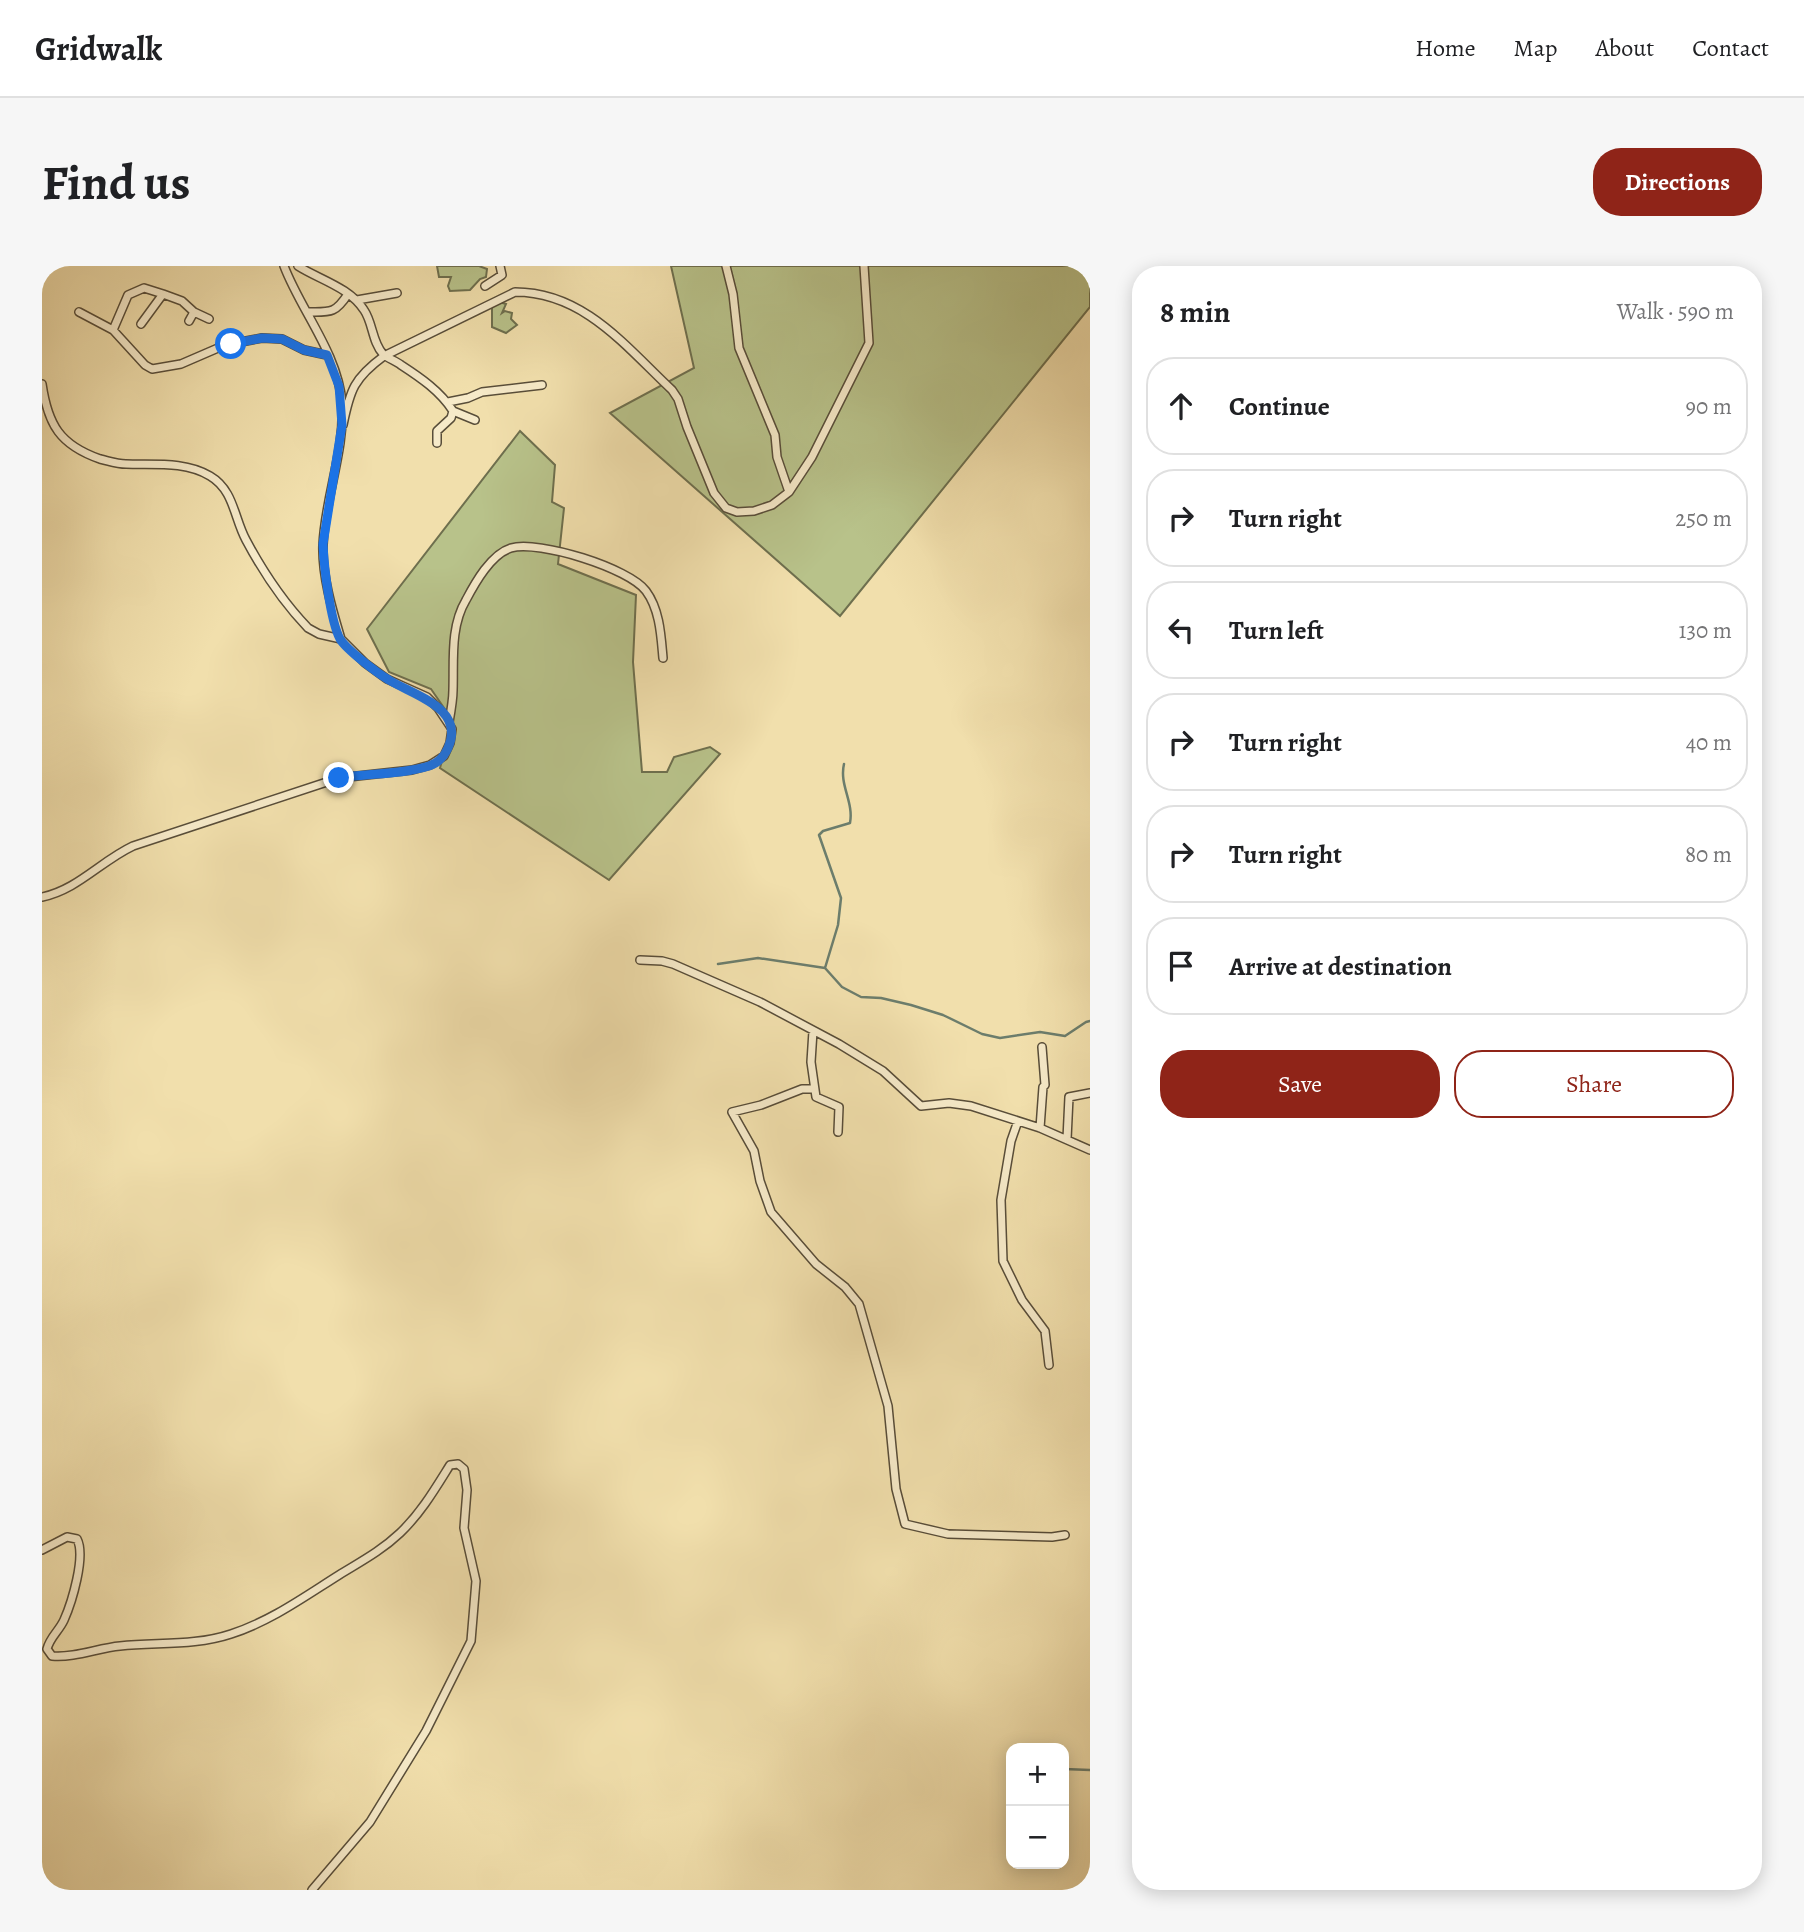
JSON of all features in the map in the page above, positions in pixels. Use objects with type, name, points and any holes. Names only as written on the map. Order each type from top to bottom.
[{"type":"street","points":[[284,266],[308,312],[339,386],[342,425]]},
{"type":"street","points":[[298,266],[356,300],[366,312],[384,356],[436,390],[453,411],[475,420]]},
{"type":"street","points":[[485,286],[502,275],[499,266]]},
{"type":"street","points":[[726,266],[733,295],[739,348],[775,435],[777,457],[789,492]]},
{"type":"street","points":[[341,639],[328,588],[323,544],[342,425],[353,387],[371,366],[384,356],[514,292],[527,292],[578,308],[602,323],[675,395],[714,494],[726,508],[737,512],[754,511],[772,505],[789,492],[812,457],[869,343],[864,266]]},
{"type":"street","points":[[113,330],[128,295],[144,288],[182,301],[194,312],[209,319]]},
{"type":"street","points":[[356,300],[397,293]]},
{"type":"street","points":[[141,324],[163,294]]},
{"type":"street","points":[[308,312],[335,310],[348,294]]},
{"type":"street","points":[[79,312],[113,330],[145,365],[152,369],[181,363],[225,345],[262,338],[282,339],[304,350],[327,355]]},
{"type":"street","points":[[189,321],[194,312]]},
{"type":"street","points":[[42,384],[46,409],[51,420],[59,433],[77,450],[115,463],[163,464],[195,469],[217,481],[230,498],[247,543],[302,622],[312,631],[341,639],[365,663],[387,679],[427,698],[452,729],[444,756],[430,765],[401,772],[339,778],[146,842],[115,855],[65,889],[42,897]]},
{"type":"street","points":[[448,402],[482,392],[542,385]]},
{"type":"street","points":[[437,443],[437,431],[451,418],[453,411]]},
{"type":"street","points":[[449,722],[456,635],[464,602],[501,553],[512,548],[525,547],[568,554],[633,579],[652,602],[660,628],[663,658]]},
{"type":"street","points":[[640,960],[662,961],[688,969],[760,1002],[883,1072],[921,1106],[958,1104],[1040,1128],[1090,1150]]},
{"type":"street","points":[[813,1031],[811,1062],[816,1097],[839,1107],[838,1132]]},
{"type":"street","points":[[1040,1128],[1045,1085],[1042,1047]]},
{"type":"street","points":[[814,1088],[802,1088],[761,1105],[732,1112],[754,1151],[760,1181],[771,1212],[816,1264],[845,1287],[859,1304],[888,1406],[896,1489],[905,1524],[948,1534],[1052,1537],[1065,1535]]},
{"type":"street","points":[[1068,1139],[1069,1097],[1090,1093]]},
{"type":"street","points":[[1018,1121],[1011,1141],[1001,1200],[1003,1261],[1022,1300],[1045,1331],[1049,1365]]},
{"type":"street","points":[[42,1550],[67,1537],[77,1539],[81,1551],[64,1621],[47,1649],[52,1656],[62,1657],[134,1645],[197,1642],[231,1634],[281,1613],[366,1560],[399,1534],[424,1507],[450,1465],[458,1464],[464,1469],[467,1490],[464,1528],[476,1581],[471,1641],[426,1731],[370,1822],[312,1890]]},
{"type":"green space","points":[[437,266],[479,266],[487,269],[486,277],[480,279],[470,290],[450,291],[448,286],[451,277],[439,277]]},
{"type":"green space","points":[[671,266],[1090,266],[1090,307],[840,616],[610,413],[694,368]]},
{"type":"green space","points":[[499,302],[506,304],[502,313],[512,313],[511,319],[517,325],[506,333],[492,327],[492,305]]},
{"type":"green space","points":[[520,431],[555,465],[552,502],[564,508],[558,564],[636,595],[633,662],[642,772],[667,772],[674,757],[710,747],[720,754],[609,880],[440,768],[453,721],[431,689],[389,672],[367,629]]},
{"type":"waterway","points":[[825,968],[838,925],[841,898],[819,835],[823,831],[850,823],[850,808],[843,779],[844,764]]},
{"type":"waterway","points":[[718,964],[758,958],[825,968],[842,987],[861,997],[881,998],[911,1005],[943,1015],[982,1034],[1000,1038],[1040,1032],[1065,1036],[1090,1021]]},
{"type":"waterway","points":[[1069,1769],[1090,1770]]},
{"type":"route","points":[[231,344],[249,339],[282,339],[304,350],[327,355],[339,386],[342,435],[323,544],[331,606],[341,639],[365,663],[387,679],[427,698],[439,708],[452,729],[444,756],[430,765],[401,772],[339,778]]}]
